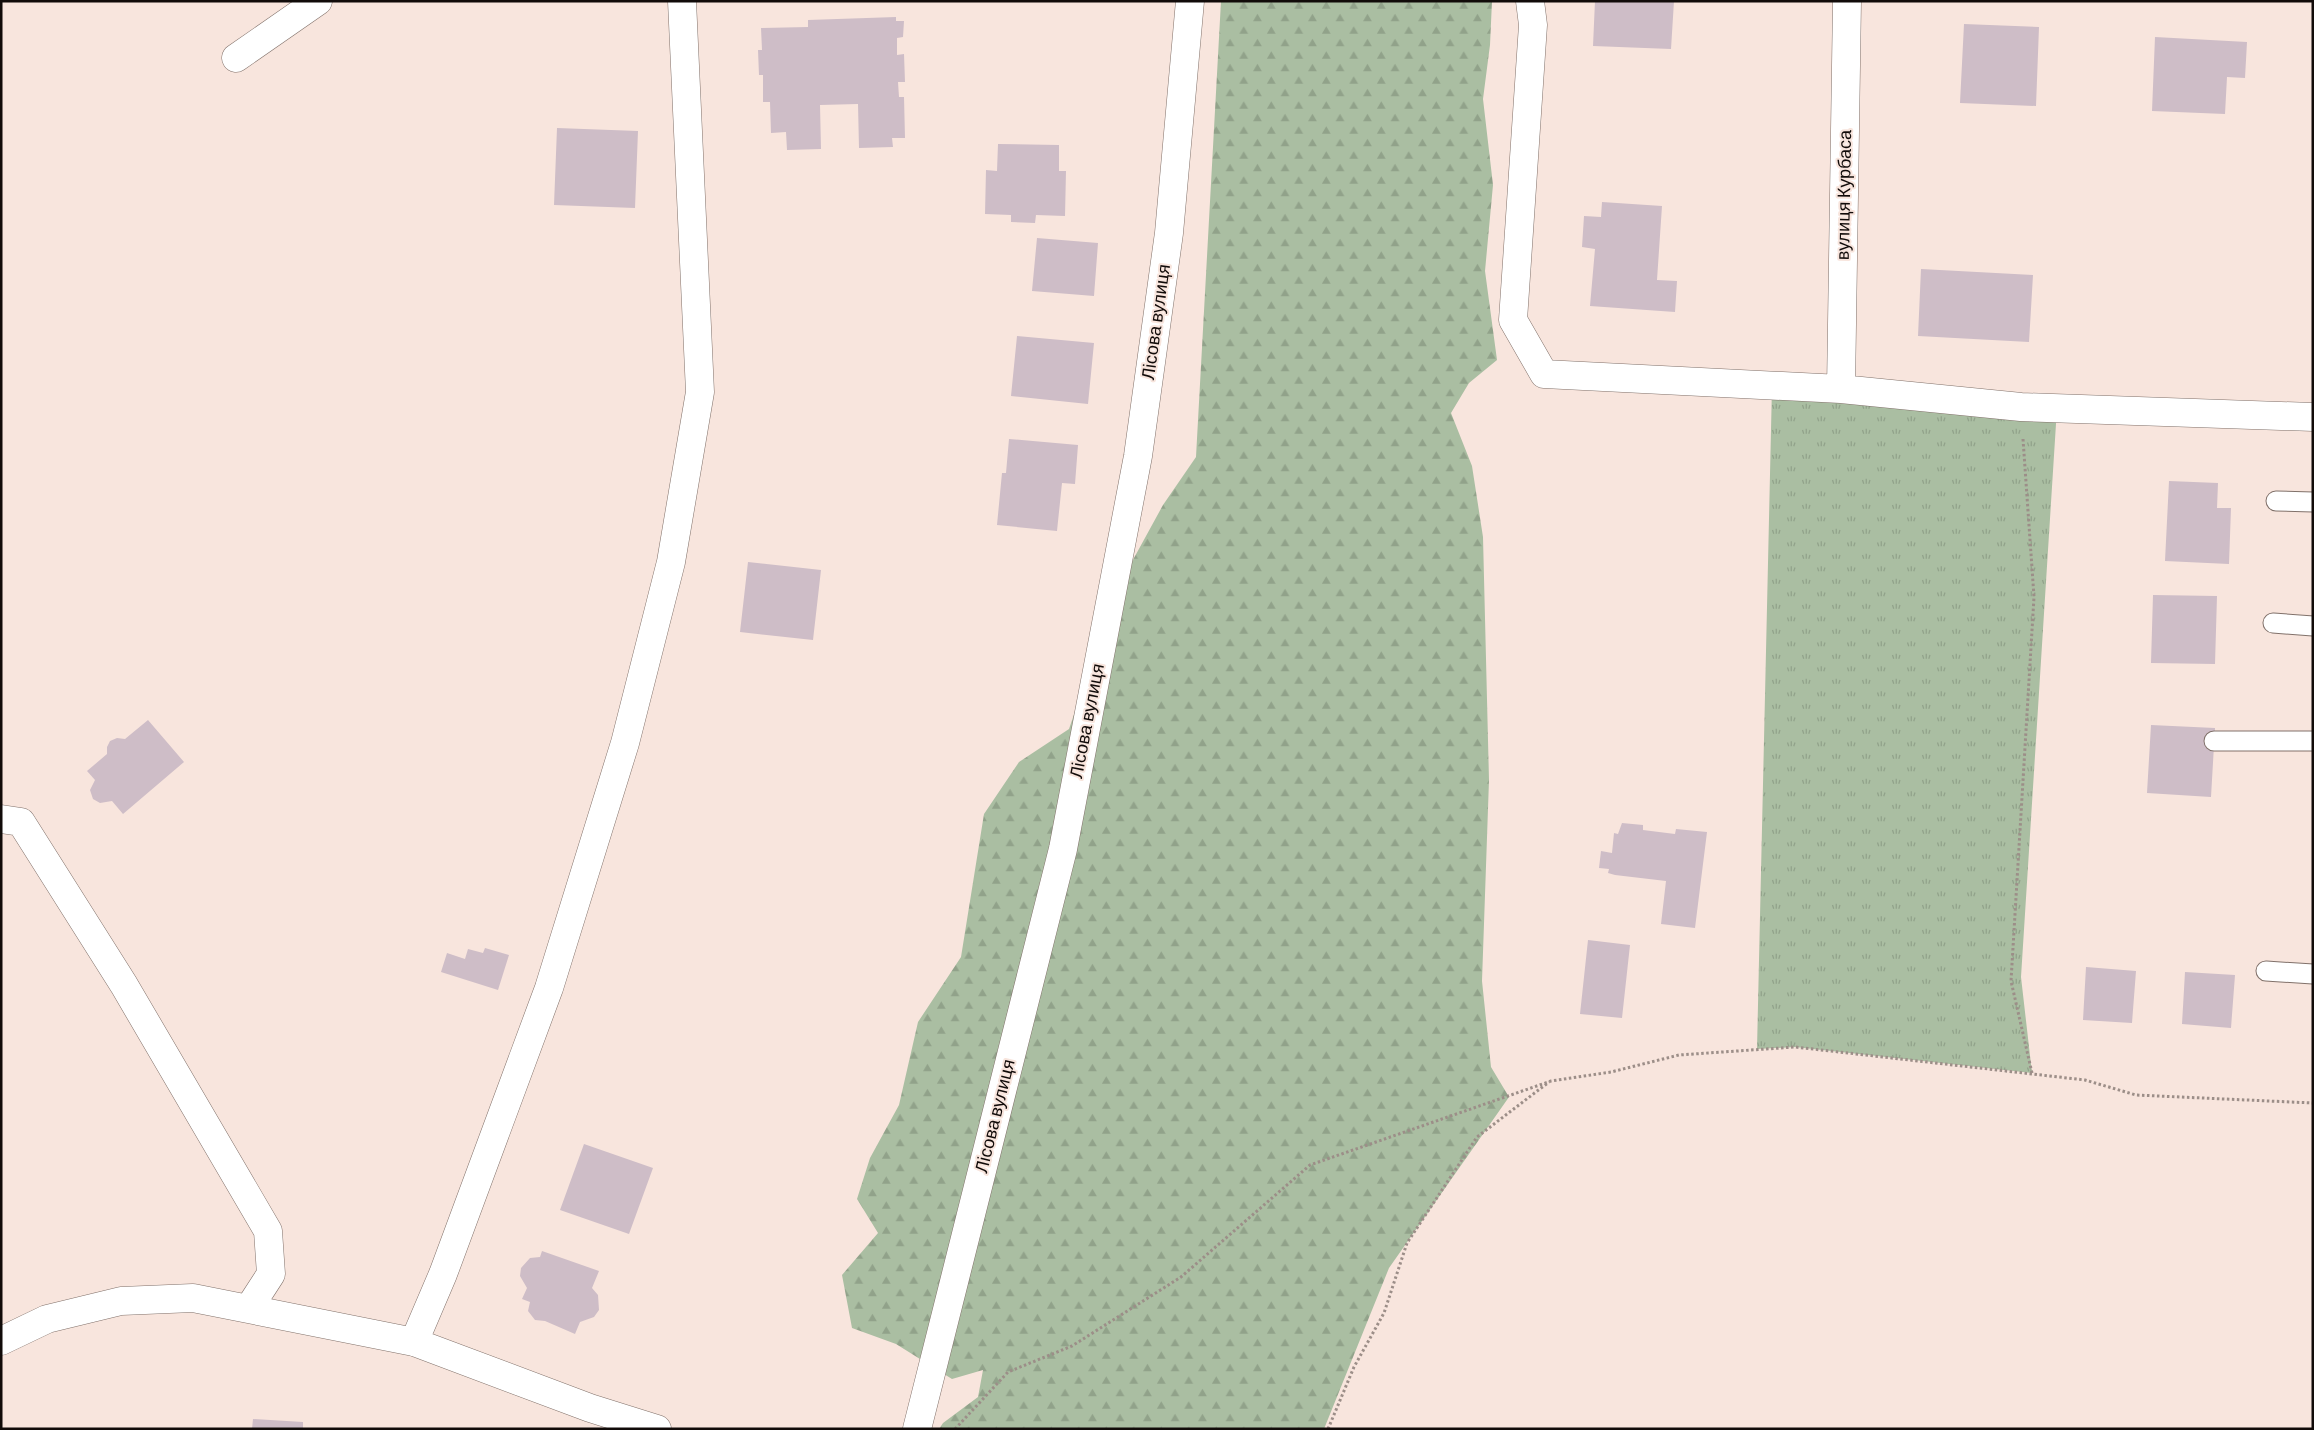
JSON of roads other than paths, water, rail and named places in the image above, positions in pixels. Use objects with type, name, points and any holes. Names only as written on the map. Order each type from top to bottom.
[{"type":"street","points":[[236,58],[318,1]]},
{"type":"street","points":[[414,1342],[443,1274],[549,988],[625,743],[671,562],[700,392],[682,1]]},
{"type":"street","name":"Лісова вулиця","points":[[916,1429],[1063,849],[1138,456],[1169,234],[1190,1]]},
{"type":"street","points":[[1530,1],[1534,25],[1513,320],[1544,374],[1841,389],[2020,407],[2313,417]]},
{"type":"street","name":"вулиця Курбаса","points":[[1841,389],[1847,1]]},
{"type":"street","points":[[1,818],[21,822],[124,985],[268,1231],[271,1274],[249,1308]]},
{"type":"street","points":[[6,1330],[121,1301],[193,1298],[414,1342],[590,1408],[657,1429]]},
{"type":"lane","points":[[2276,501],[2313,502]]},
{"type":"lane","points":[[2273,623],[2313,626]]},
{"type":"lane","points":[[2214,741],[2313,741]]},
{"type":"lane","points":[[2266,971],[2313,974]]}]
